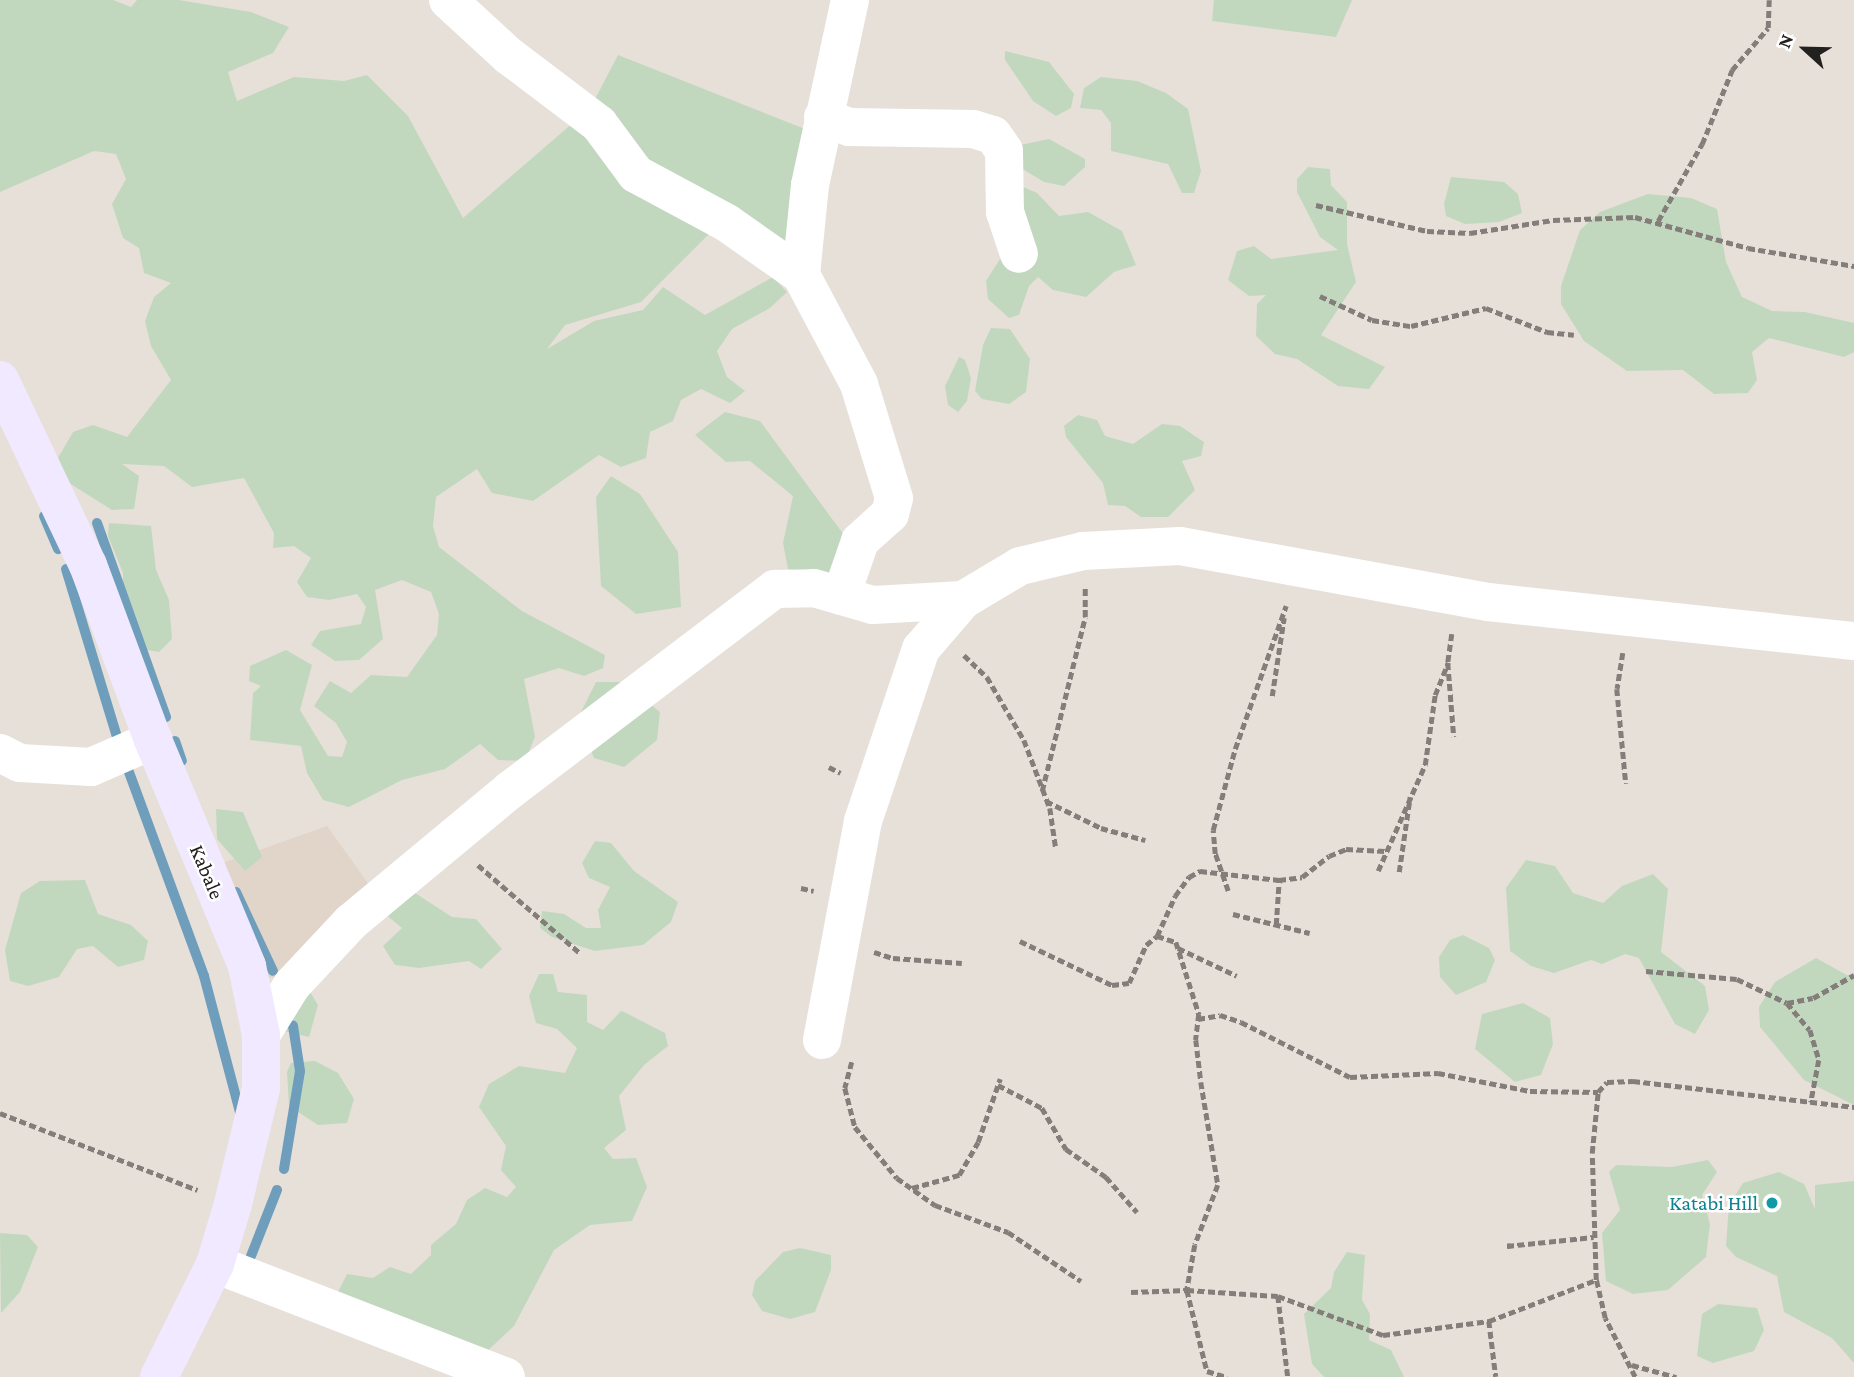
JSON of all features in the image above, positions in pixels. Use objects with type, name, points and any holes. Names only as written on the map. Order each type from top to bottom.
[{"type":"street","points":[[448,0],[509,56],[599,124],[636,174],[727,223],[802,275],[859,384],[894,498],[890,513],[860,541],[841,596]]},
{"type":"street","points":[[802,275],[810,185],[850,0]]},
{"type":"street","points":[[823,117],[849,127],[973,129],[993,135],[1004,151],[1005,212],[1019,254]]},
{"type":"street","name":"Kabale","points":[[0,380],[88,565],[153,740],[247,966],[261,1035],[261,1088],[233,1204],[215,1264],[159,1377]]},
{"type":"street","points":[[838,1046],[845,924],[863,821],[921,649],[963,600],[1020,566],[1083,551],[1180,546],[1464,598],[1854,641]]},
{"type":"street","points":[[261,1035],[292,985],[351,922],[449,838],[688,651],[775,589],[814,588],[873,605],[963,600]]},
{"type":"street","points":[[0,752],[20,763],[91,767],[153,740]]},
{"type":"street","points":[[215,1264],[506,1377]]},
{"type":"path","points":[[1658,222],[1702,144],[1732,70],[1762,41],[1768,28],[1769,0]]},
{"type":"path","points":[[1316,205],[1427,231],[1494,231],[1553,220],[1635,217],[1748,248],[1854,266]]},
{"type":"path","points":[[1320,296],[1372,320],[1411,326],[1486,308],[1547,332],[1574,335]]},
{"type":"path","points":[[1042,792],[1084,617],[1083,551]]},
{"type":"path","points":[[1272,696],[1293,566]]},
{"type":"path","points":[[1378,871],[1425,765],[1435,695],[1448,663],[1464,598]]},
{"type":"path","points":[[1228,891],[1213,830],[1286,606]]},
{"type":"path","points":[[1626,784],[1617,690],[1630,618]]},
{"type":"path","points":[[930,639],[966,656],[987,677],[1024,740],[1046,800],[1056,849]]},
{"type":"path","points":[[1448,663],[1454,737]]},
{"type":"path","points":[[1399,872],[1410,795]]},
{"type":"path","points":[[1046,800],[1101,828],[1145,841]]},
{"type":"path","points":[[449,838],[580,953]]},
{"type":"path","points":[[1020,941],[1112,985],[1129,983],[1146,945],[1157,936],[1189,877],[1200,872],[1279,880],[1302,877],[1329,856],[1346,849],[1385,851]]},
{"type":"path","points":[[1276,925],[1279,880]]},
{"type":"path","points":[[1233,914],[1310,933]]},
{"type":"path","points":[[845,924],[859,947],[893,958],[962,963]]},
{"type":"path","points":[[1157,936],[1176,942],[1198,1019],[1196,1040],[1218,1185],[1195,1245],[1187,1290],[1207,1371],[1227,1377]]},
{"type":"path","points":[[1178,948],[1237,976]]},
{"type":"path","points":[[1646,971],[1737,979],[1787,1003],[1810,1030],[1819,1060],[1811,1102]]},
{"type":"path","points":[[1787,1003],[1813,998],[1854,975]]},
{"type":"path","points":[[1198,1019],[1220,1015],[1241,1022],[1350,1077],[1438,1073],[1530,1091],[1598,1092]]},
{"type":"path","points":[[838,1046],[855,1127],[911,1188],[935,1205],[1008,1232],[1081,1281]]},
{"type":"path","points":[[1634,1377],[1632,1365],[1605,1318],[1595,1280],[1594,1237],[1597,1205],[1592,1153],[1598,1092],[1607,1082],[1633,1081],[1854,1107]]},
{"type":"path","points":[[911,1188],[959,1174],[978,1142],[999,1082],[1042,1108],[1066,1149],[1106,1177],[1137,1212]]},
{"type":"path","points":[[0,1113],[233,1204]]},
{"type":"path","points":[[1511,1245],[1507,1246],[1594,1237]]},
{"type":"path","points":[[1131,1292],[1187,1290],[1278,1297],[1383,1335],[1489,1321],[1595,1280]]},
{"type":"path","points":[[1278,1297],[1288,1377]]},
{"type":"path","points":[[1489,1321],[1496,1377]]},
{"type":"path","points":[[1632,1365],[1676,1377]]},
{"type":"shaded area","points":[[327,826],[370,886],[287,979],[268,977],[217,865]]},
{"type":"green space","points":[[0,0],[113,0],[131,7],[137,0],[179,0],[251,12],[289,27],[273,53],[228,72],[237,101],[294,77],[344,81],[367,75],[408,116],[463,218],[574,122],[717,226],[641,302],[565,325],[547,349],[594,321],[643,310],[663,287],[705,315],[773,277],[787,292],[770,308],[732,329],[717,351],[727,377],[745,391],[730,403],[701,389],[681,400],[673,421],[650,432],[646,458],[621,467],[599,455],[533,501],[492,493],[477,469],[436,497],[433,526],[439,547],[522,611],[605,655],[603,668],[584,676],[559,668],[524,679],[535,737],[525,761],[498,760],[480,744],[445,769],[402,780],[349,807],[323,800],[307,773],[301,746],[250,740],[253,693],[261,686],[249,681],[250,666],[286,650],[312,665],[300,710],[328,756],[342,757],[347,742],[336,723],[314,706],[330,681],[351,693],[371,675],[407,677],[437,635],[439,614],[431,592],[402,580],[375,590],[383,639],[359,660],[335,661],[311,645],[320,631],[361,624],[366,607],[357,594],[329,600],[307,597],[297,582],[311,558],[294,546],[273,548],[274,533],[244,478],[192,487],[164,466],[122,464],[139,476],[134,509],[112,510],[69,483],[58,458],[73,432],[93,425],[127,437],[171,380],[151,346],[145,321],[154,297],[171,283],[144,273],[139,248],[123,238],[112,204],[126,179],[116,154],[94,151],[0,192]]},
{"type":"green space","points":[[1214,0],[1352,0],[1336,37],[1212,21]]},
{"type":"green space","points":[[1005,51],[1049,62],[1074,94],[1071,108],[1056,116],[1033,101],[1005,60]]},
{"type":"green space","points":[[618,55],[810,131],[793,256],[653,171],[594,101]]},
{"type":"green space","points":[[1101,77],[1137,81],[1166,93],[1188,109],[1201,171],[1194,193],[1182,193],[1168,164],[1111,151],[1111,123],[1101,110],[1080,108],[1084,88]]},
{"type":"green space","points":[[1049,139],[1085,159],[1085,167],[1064,186],[1044,182],[1016,165],[1016,146]]},
{"type":"green space","points":[[1308,167],[1330,169],[1331,185],[1347,202],[1347,244],[1356,282],[1321,335],[1385,367],[1369,389],[1338,386],[1297,359],[1275,354],[1256,336],[1257,304],[1266,295],[1249,296],[1228,280],[1237,251],[1254,246],[1271,259],[1338,250],[1320,237],[1297,192],[1297,179]]},
{"type":"green space","points":[[1451,177],[1504,182],[1518,194],[1522,213],[1499,222],[1465,224],[1446,216],[1444,204]]},
{"type":"green space","points":[[1021,186],[1037,193],[1059,216],[1088,212],[1122,231],[1136,265],[1114,272],[1086,297],[1053,290],[1038,277],[1029,286],[1019,315],[1009,318],[988,299],[986,281],[1007,248]]},
{"type":"green space","points":[[1648,194],[1691,198],[1717,209],[1726,262],[1742,297],[1772,311],[1805,312],[1854,323],[1854,352],[1844,357],[1769,338],[1752,352],[1757,380],[1748,393],[1714,394],[1683,370],[1627,371],[1584,341],[1561,304],[1561,286],[1580,230],[1600,212]]},
{"type":"green space","points":[[991,328],[1010,329],[1030,359],[1026,392],[1009,404],[982,399],[975,391],[983,345]]},
{"type":"green space","points":[[959,357],[965,360],[971,378],[967,401],[958,412],[948,405],[945,386]]},
{"type":"green space","points":[[725,412],[760,421],[844,535],[831,577],[788,569],[783,543],[793,496],[750,461],[726,462],[695,435]]},
{"type":"green space","points":[[1078,415],[1097,420],[1105,436],[1133,444],[1162,424],[1180,426],[1204,442],[1201,456],[1182,461],[1195,490],[1168,517],[1141,517],[1125,506],[1108,505],[1103,483],[1066,437],[1064,426]]},
{"type":"green space","points":[[611,476],[640,494],[678,552],[681,607],[636,614],[601,586],[596,497]]},
{"type":"green space","points":[[109,523],[151,526],[156,570],[169,600],[172,639],[159,652],[129,647],[122,622],[123,573],[108,536]]},
{"type":"green space","points":[[596,682],[623,682],[660,712],[657,740],[624,767],[594,758],[578,718]]},
{"type":"green space","points":[[216,809],[243,812],[262,857],[245,871],[217,839]]},
{"type":"green space","points":[[595,841],[611,843],[634,871],[678,902],[671,922],[643,945],[595,951],[552,937],[540,928],[542,911],[564,914],[586,928],[601,928],[598,910],[610,887],[589,878],[582,863]]},
{"type":"green space","points":[[1526,860],[1555,866],[1573,893],[1603,903],[1622,886],[1653,874],[1668,889],[1661,952],[1705,986],[1709,1010],[1695,1034],[1675,1024],[1639,958],[1625,954],[1602,964],[1591,960],[1554,973],[1531,966],[1510,951],[1506,888]]},
{"type":"green space","points":[[85,880],[98,914],[131,925],[148,941],[144,960],[118,967],[93,946],[77,949],[59,977],[28,986],[10,981],[5,950],[21,893],[40,881]]},
{"type":"green space","points":[[415,893],[452,917],[476,919],[502,949],[481,969],[469,961],[419,968],[395,965],[383,946],[402,928],[379,909]]},
{"type":"green space","points":[[1463,935],[1489,948],[1495,960],[1486,982],[1456,995],[1440,977],[1439,957],[1450,940]]},
{"type":"green space","points":[[1816,958],[1854,979],[1854,1105],[1804,1080],[1760,1027],[1759,1007],[1775,982]]},
{"type":"green space","points":[[539,974],[553,974],[558,992],[587,995],[587,1022],[603,1030],[621,1011],[665,1033],[668,1046],[644,1065],[619,1096],[626,1130],[604,1148],[613,1159],[636,1158],[647,1187],[632,1221],[590,1225],[554,1250],[514,1326],[484,1354],[338,1292],[347,1274],[373,1278],[390,1267],[411,1274],[431,1255],[431,1245],[456,1224],[467,1200],[485,1188],[507,1197],[516,1187],[501,1170],[506,1146],[479,1107],[489,1084],[519,1066],[565,1073],[577,1048],[557,1029],[536,1023],[529,996]]},
{"type":"green space","points":[[309,990],[318,1005],[309,1037],[280,1030]]},
{"type":"green space","points":[[1523,1003],[1550,1018],[1553,1044],[1541,1075],[1515,1082],[1475,1049],[1482,1014]]},
{"type":"green space","points":[[315,1061],[338,1073],[354,1099],[347,1123],[318,1125],[289,1106],[287,1072],[291,1063]]},
{"type":"green space","points":[[1708,1160],[1717,1172],[1702,1195],[1710,1224],[1706,1257],[1668,1290],[1633,1294],[1606,1281],[1602,1233],[1620,1210],[1609,1172],[1616,1165],[1672,1167]]},
{"type":"green space","points":[[1779,1172],[1804,1184],[1815,1209],[1815,1185],[1854,1181],[1854,1363],[1832,1338],[1784,1312],[1777,1276],[1736,1257],[1726,1246],[1729,1205],[1743,1183]]},
{"type":"green space","points":[[0,1233],[27,1235],[38,1247],[20,1292],[1,1313]]},
{"type":"green space","points":[[800,1248],[831,1255],[831,1270],[815,1312],[790,1319],[762,1311],[752,1295],[755,1281],[783,1252]]},
{"type":"green space","points":[[1347,1252],[1365,1255],[1362,1300],[1370,1314],[1369,1340],[1391,1350],[1404,1377],[1324,1377],[1312,1364],[1304,1314],[1331,1288],[1334,1272]]},
{"type":"green space","points":[[1718,1304],[1757,1308],[1764,1330],[1754,1351],[1713,1363],[1697,1356],[1702,1314]]},
{"type":"waterway","points":[[44,516],[58,549]]},
{"type":"waterway","points":[[97,523],[166,717]]},
{"type":"waterway","points":[[66,569],[120,747]]},
{"type":"waterway","points":[[175,741],[182,761]]},
{"type":"waterway","points":[[126,764],[204,976],[240,1112]]},
{"type":"waterway","points":[[236,892],[273,971]]},
{"type":"waterway","points":[[284,1169],[300,1071],[293,1026]]},
{"type":"waterway","points":[[251,1256],[277,1190]]},
{"type":"place","name":"Katabi Hill","points":[[1772,1203]]}]
